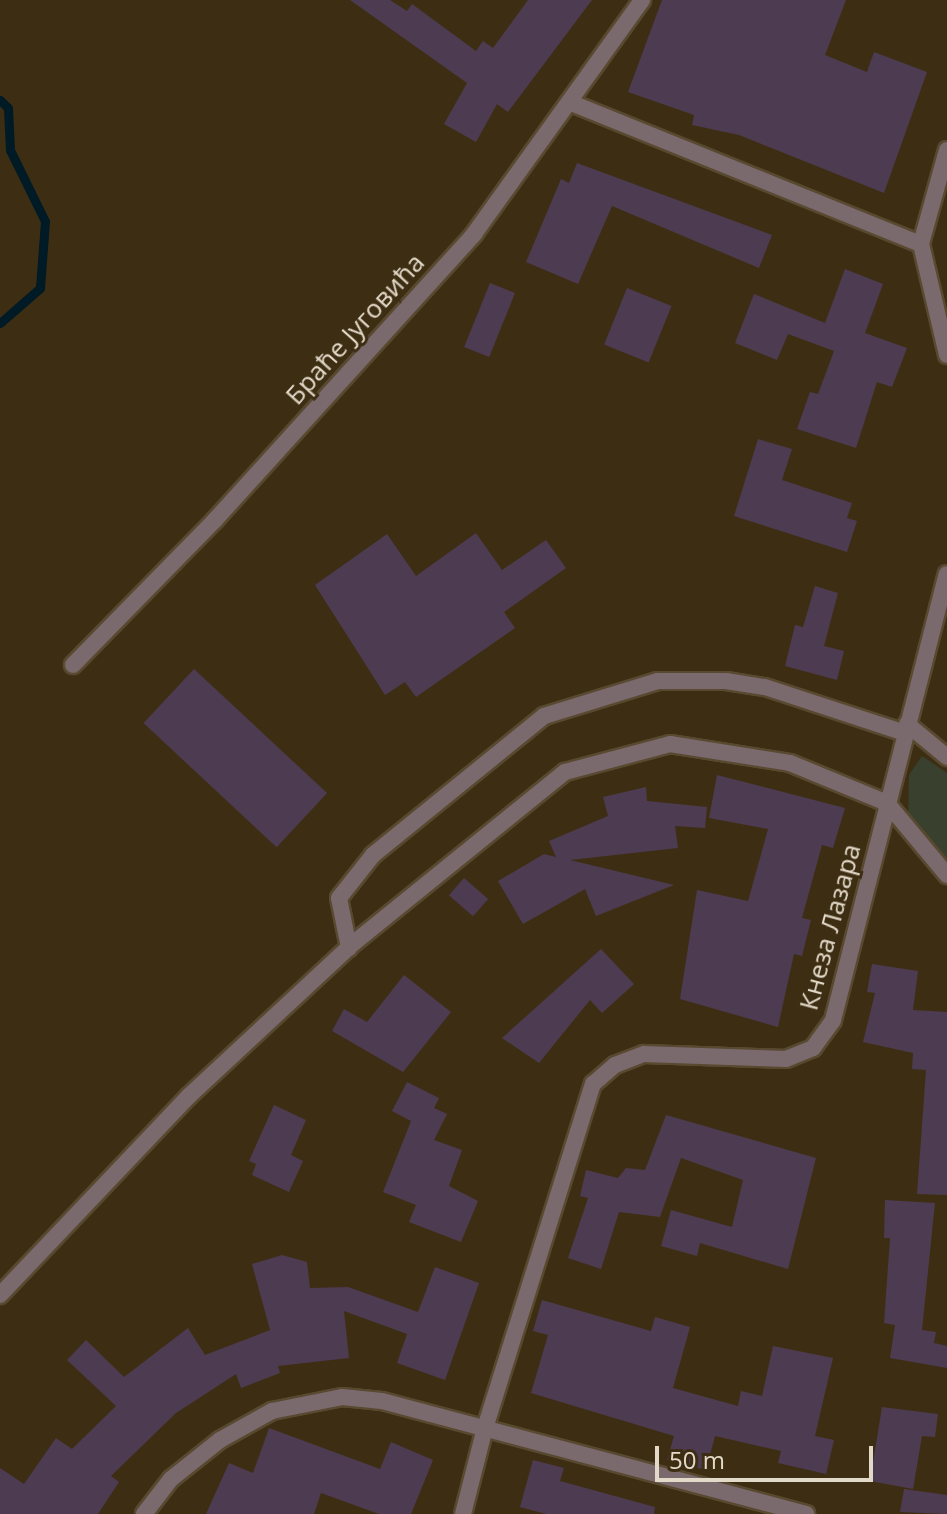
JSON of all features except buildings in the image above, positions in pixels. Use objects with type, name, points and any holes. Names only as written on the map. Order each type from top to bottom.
[{"type":"street","name":"Браће Југовића","points":[[73,665],[215,520],[474,234],[642,0]]},
{"type":"street","points":[[569,102],[921,244]]},
{"type":"street","points":[[947,150],[921,244],[947,355]]},
{"type":"street","name":"Кнеза Лазара","points":[[463,1514],[485,1428],[593,1084],[615,1065],[644,1054],[786,1059],[813,1048],[833,1020],[947,574]]},
{"type":"street","points":[[349,948],[339,898],[373,855],[544,716],[658,681],[726,681],[765,687],[906,728],[947,757]]},
{"type":"street","points":[[0,1295],[189,1096],[349,948],[565,772],[670,744],[790,763],[887,803],[947,875]]},
{"type":"street","points":[[144,1514],[195,1457],[248,1423],[298,1402],[342,1397],[382,1401],[806,1514]]},
{"type":"green space","points":[[922,756],[947,773],[947,864],[908,821],[909,775]]},
{"type":"waterway","points":[[0,100],[8,108],[10,150],[45,221],[40,288],[0,323]]}]
